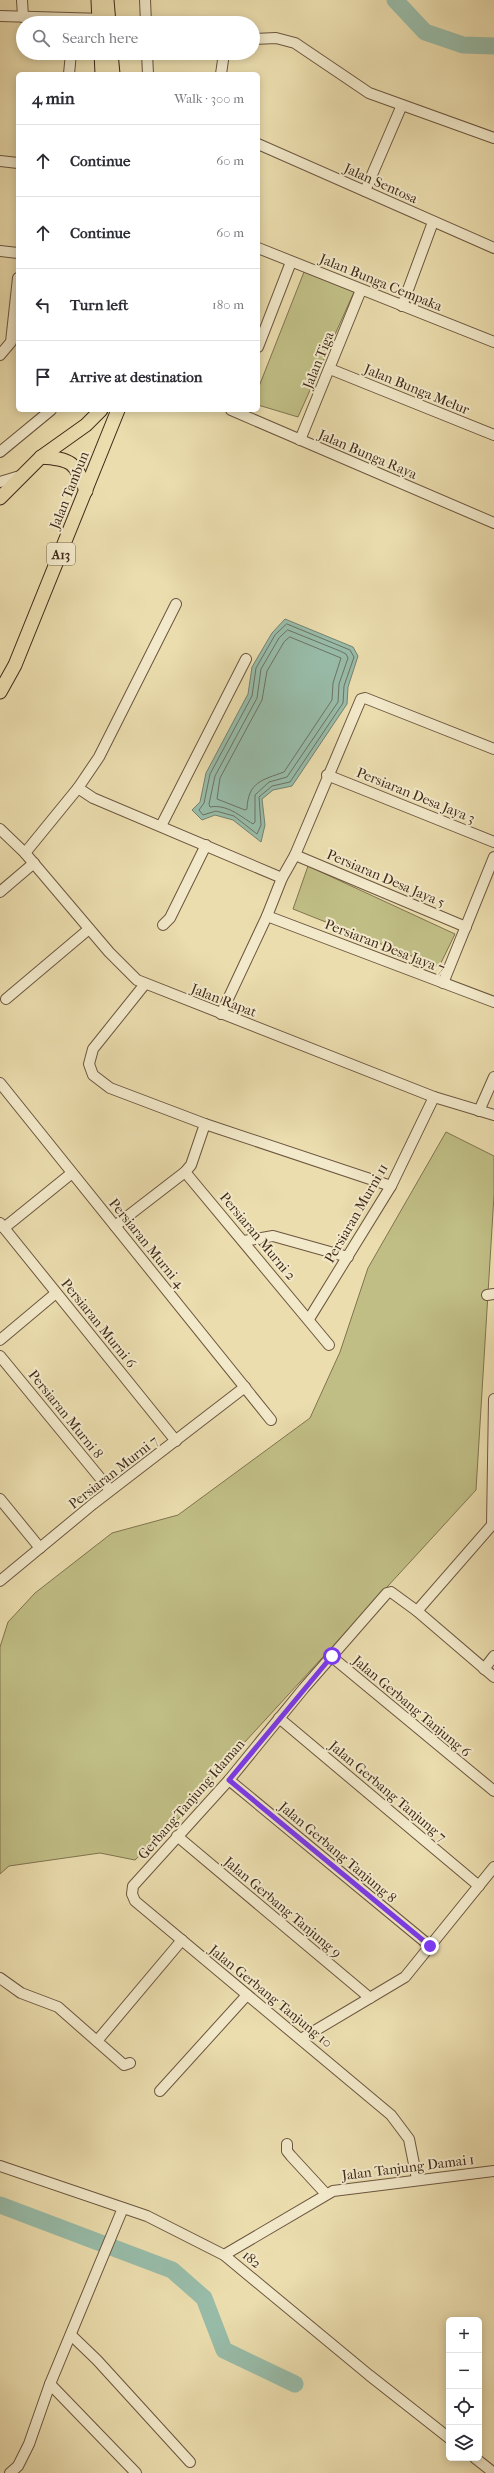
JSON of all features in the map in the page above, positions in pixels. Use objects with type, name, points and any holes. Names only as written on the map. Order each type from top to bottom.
[{"type":"main road","points":[[98,0],[103,16]]},
{"type":"main road","points":[[105,16],[107,0]]},
{"type":"main road","points":[[104,60],[110,72]]},
{"type":"main road","points":[[111,60],[111,72]]},
{"type":"main road","name":"Jalan Tambun","points":[[0,498],[26,474],[41,457],[86,425],[99,412]]},
{"type":"main road","name":"Jalan Tambun","points":[[0,692],[16,665],[117,412]]},
{"type":"main road","points":[[41,457],[61,458],[72,463],[79,472],[86,491]]},
{"type":"street","points":[[22,0],[23,16]]},
{"type":"street","points":[[145,0],[146,16]]},
{"type":"street","points":[[0,16],[16,17]]},
{"type":"street","points":[[260,39],[276,38],[295,43],[352,84],[369,93],[494,138]]},
{"type":"street","points":[[69,72],[70,60]]},
{"type":"street","points":[[147,60],[148,72]]},
{"type":"street","points":[[221,72],[223,60]]},
{"type":"street","points":[[365,192],[402,106]]},
{"type":"street","name":"Jalan Sentosa","points":[[260,145],[494,248]]},
{"type":"street","points":[[0,162],[16,163]]},
{"type":"street","points":[[402,306],[433,222]]},
{"type":"street","name":"Jalan Bunga Cempaka","points":[[260,249],[360,290],[494,342]]},
{"type":"street","points":[[0,251],[16,253]]},
{"type":"street","points":[[260,342],[291,262]]},
{"type":"street","name":"Jalan Tiga","points":[[300,440],[330,370],[360,290]]},
{"type":"street","points":[[0,355],[11,342],[16,296]]},
{"type":"street","name":"Jalan Bunga Melur","points":[[330,370],[494,435]]},
{"type":"street","points":[[0,452],[49,412]]},
{"type":"street","name":"Jalan Bunga Raya","points":[[237,412],[494,523]]},
{"type":"street","points":[[0,482],[26,474]]},
{"type":"street","points":[[25,853],[78,788],[99,757],[176,604]]},
{"type":"street","points":[[161,826],[246,659]]},
{"type":"street","points":[[221,1014],[267,916],[282,878],[295,855],[359,700],[365,698],[494,749]]},
{"type":"street","name":"Persiaran Desa Jaya 3","points":[[327,775],[494,842]]},
{"type":"street","points":[[78,788],[93,798],[282,878]]},
{"type":"street","name":"Jalan Rapat","points":[[0,829],[34,863],[89,929],[125,969],[145,984],[434,1097],[494,1115]]},
{"type":"street","points":[[163,925],[170,918],[206,845]]},
{"type":"street","name":"Persiaran Desa Jaya 5","points":[[295,855],[466,927]]},
{"type":"street","points":[[443,983],[494,857]]},
{"type":"street","points":[[0,892],[34,863]]},
{"type":"street","name":"Persiaran Desa Jaya 7","points":[[267,916],[494,1002]]},
{"type":"street","points":[[6,999],[89,929]]},
{"type":"street","points":[[145,984],[93,1049],[89,1064],[93,1075],[110,1088],[205,1124],[391,1186]]},
{"type":"street","points":[[479,1111],[494,1076]]},
{"type":"street","name":"Persiaran Murni 4","points":[[0,1083],[272,1420]]},
{"type":"street","name":"Persiaran Murni 11","points":[[309,1319],[391,1186],[434,1097]]},
{"type":"street","points":[[115,1226],[185,1172],[191,1165],[205,1124]]},
{"type":"street","name":"Persiaran Murni 2","points":[[185,1172],[329,1344]]},
{"type":"street","points":[[2,1226],[72,1173]]},
{"type":"street","name":"Persiaran Murni 6","points":[[2,1226],[176,1441]]},
{"type":"street","points":[[244,1241],[273,1236],[348,1257]]},
{"type":"street","points":[[0,1340],[56,1293]]},
{"type":"street","name":"Persiaran Murni 8","points":[[0,1356],[110,1490]]},
{"type":"street","name":"Persiaran Murni 7","points":[[0,1581],[110,1490],[245,1387]]},
{"type":"street","points":[[494,1399],[493,1525],[417,1611],[494,1678]]},
{"type":"street","points":[[0,1498],[40,1548]]},
{"type":"street","name":"Gerbang Tanjung Idaman","points":[[135,1901],[132,1894],[132,1886],[229,1780],[279,1718],[385,1594],[391,1592],[417,1611]]},
{"type":"street","name":"Jalan Gerbang Tanjung 6","points":[[332,1656],[494,1792]]},
{"type":"street","points":[[484,1668],[494,1656]]},
{"type":"street","name":"Jalan Gerbang Tanjung 7","points":[[279,1718],[479,1886]]},
{"type":"street","name":"Jalan Gerbang Tanjung 8","points":[[229,1780],[430,1946]]},
{"type":"street","name":"Jalan Gerbang Tanjung 9","points":[[178,1836],[370,1998]]},
{"type":"street","points":[[300,2039],[405,1977],[494,1867]]},
{"type":"street","name":"Jalan Gerbang Tanjung 10","points":[[135,1901],[300,2039],[343,2073],[391,2115],[405,2131],[413,2149],[417,2179]]},
{"type":"street","points":[[97,2041],[182,1940]]},
{"type":"street","points":[[0,1978],[21,1993],[58,2007],[124,2065],[130,2063]]},
{"type":"street","points":[[160,2091],[247,1995]]},
{"type":"street","points":[[287,2144],[290,2156],[326,2194]]},
{"type":"street","name":"182","points":[[0,2166],[154,2220],[224,2254],[369,2375],[446,2436]]},
{"type":"street","name":"Jalan Tanjung Damai 1","points":[[224,2254],[326,2194],[340,2189],[494,2171]]},
{"type":"street","points":[[10,2473],[22,2460],[50,2384],[123,2208]]},
{"type":"street","points":[[71,2335],[97,2360],[190,2462]]},
{"type":"street","points":[[50,2384],[136,2473]]},
{"type":"street","points":[[479,2461],[494,2473]]},
{"type":"shaded area","points":[[304,272],[354,292],[298,417],[260,406],[260,384]]},
{"type":"shaded area","points":[[308,866],[455,934],[439,967],[293,909]]},
{"type":"shaded area","points":[[446,1132],[494,1156],[494,1195],[476,1490],[244,1743],[197,1801],[135,1860],[100,1853],[9,1866],[0,1874],[0,1647],[8,1622],[35,1593],[112,1533],[178,1515],[310,1418],[340,1352],[368,1268]]},
{"type":"water","points":[[285,619],[353,647],[358,656],[348,687],[347,704],[292,786],[273,790],[262,799],[265,825],[261,842],[233,820],[215,815],[202,820],[192,810],[200,802],[206,773],[248,694],[252,667],[272,633]]},
{"type":"waterway","points":[[395,0],[425,32],[463,45],[494,46]]},
{"type":"waterway","points":[[0,2205],[172,2270],[204,2298],[224,2350],[295,2384]]},
{"type":"route","points":[[332,1656],[254,1748],[229,1780],[430,1946]]}]
